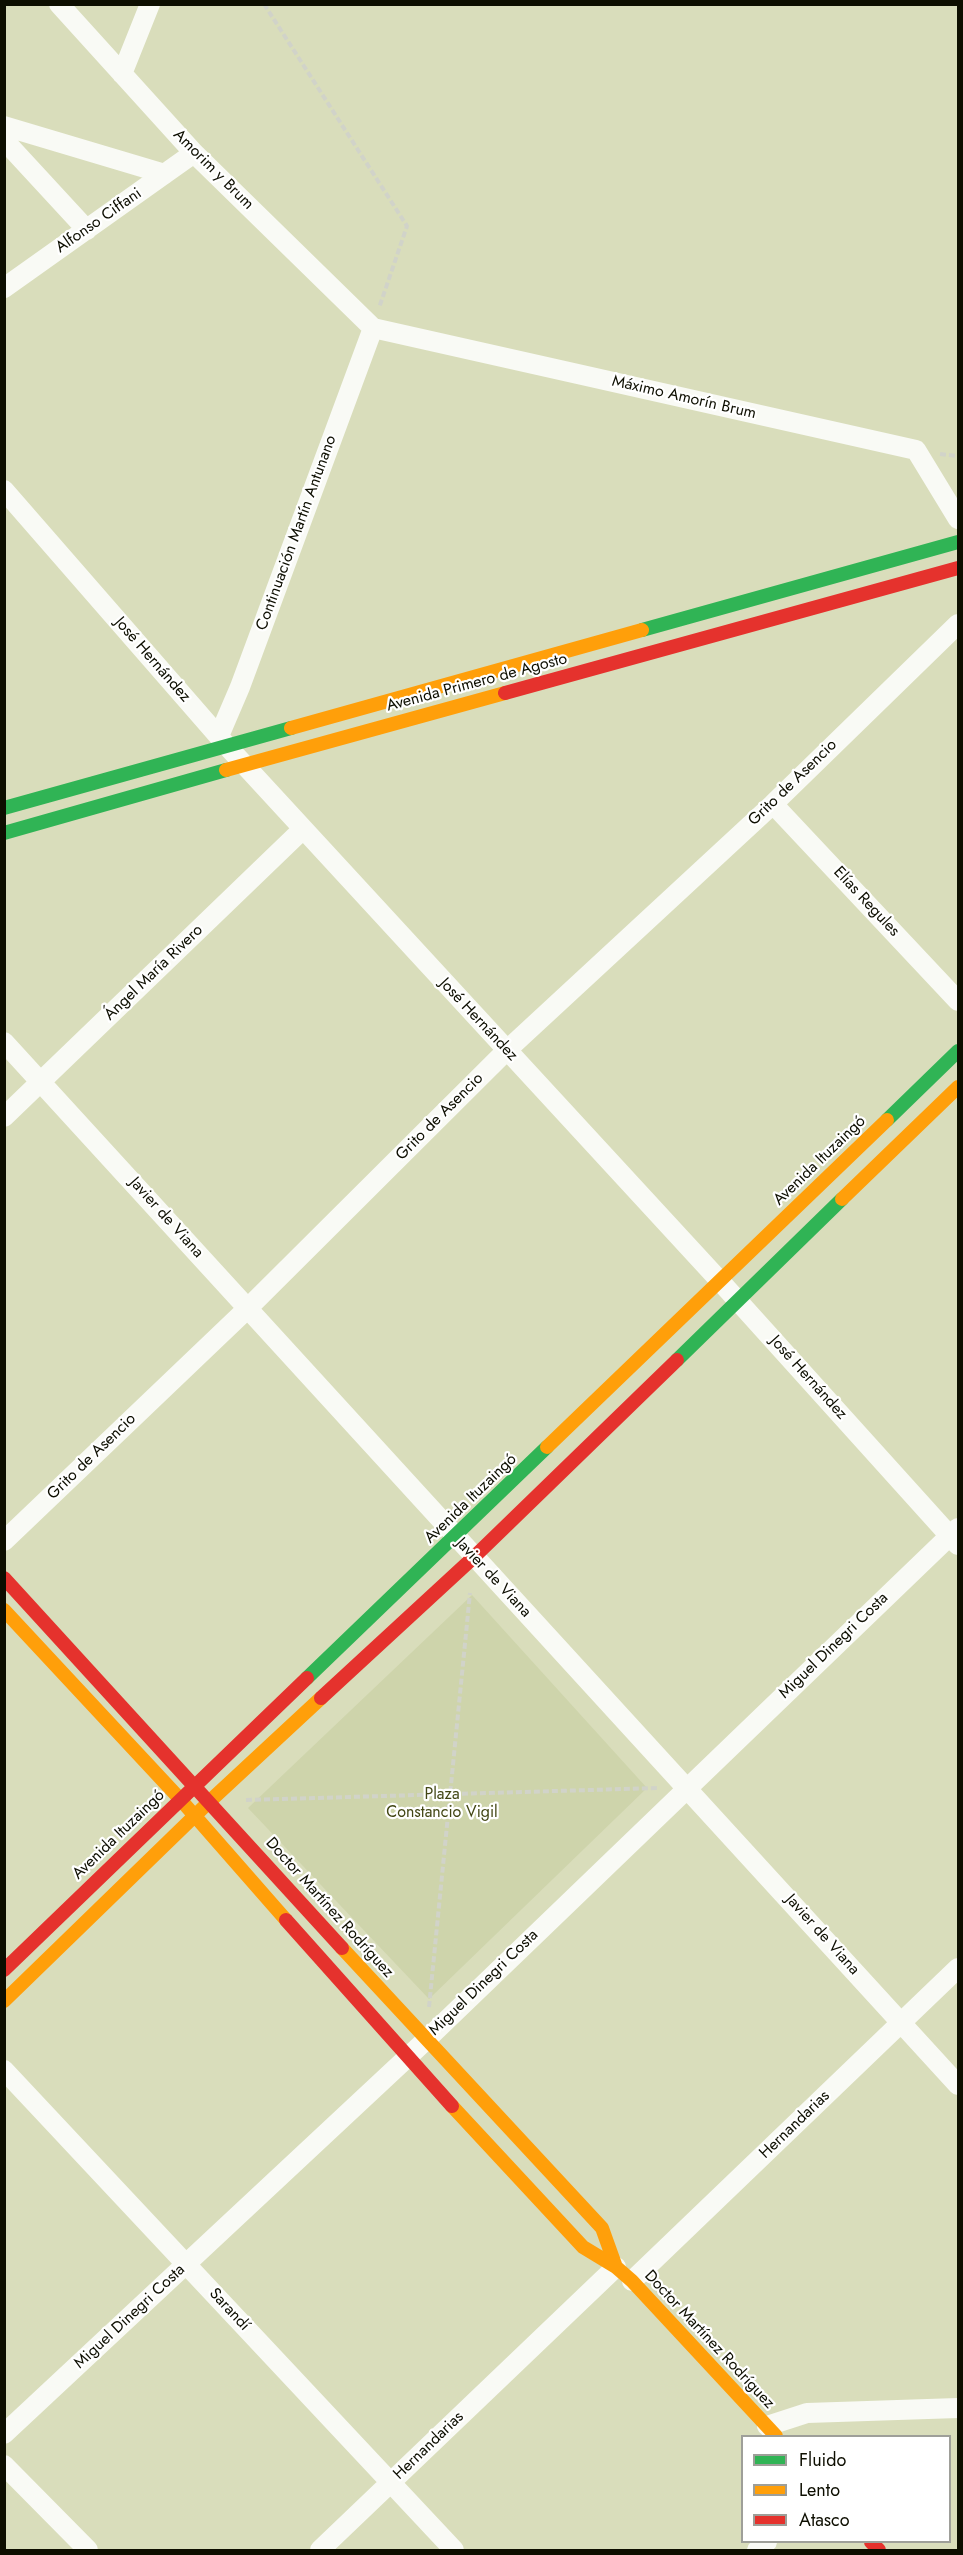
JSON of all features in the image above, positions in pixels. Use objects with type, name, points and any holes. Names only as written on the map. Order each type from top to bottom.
[{"type":"street","name":"Amorim y Brum","points":[[59,4],[194,153],[373,328]]},
{"type":"street","points":[[122,74],[150,4]]},
{"type":"street","points":[[4,126],[165,174]]},
{"type":"street","points":[[4,140],[87,230]]},
{"type":"street","name":"Alfonso Ciffani","points":[[4,288],[194,153]]},
{"type":"street","name":"Máximo Amorín Brum","points":[[373,328],[916,450],[958,519]]},
{"type":"street","name":"Continuación Martín Antunano","points":[[223,741],[240,687],[373,328]]},
{"type":"street","name":"José Hernández","points":[[4,490],[244,765],[956,1536]]},
{"type":"street","name":"Avenida Primero de Agosto","points":[[4,808],[223,741],[958,542]]},
{"type":"street","name":"Avenida Primero de Agosto","points":[[4,834],[244,765],[958,568]]},
{"type":"street","name":"Grito de Asencio","points":[[4,1541],[248,1308],[506,1051],[773,804],[958,624]]},
{"type":"street","name":"Elías Regules","points":[[773,804],[958,1001]]},
{"type":"street","name":"Ángel María Rivero","points":[[4,1117],[43,1082],[303,829]]},
{"type":"street","name":"Javier de Viana","points":[[4,1042],[958,2085]]},
{"type":"street","name":"Avenida Ituzaingó","points":[[4,1970],[194,1785],[456,1538],[719,1280],[958,1051]]},
{"type":"street","points":[[4,2001],[210,1801],[474,1557],[737,1299],[958,1087]]},
{"type":"street","name":"Miguel Dinegri Costa","points":[[4,2434],[426,2040],[686,1787],[956,1536]]},
{"type":"street","name":"Doctor Martínez Rodríguez","points":[[4,1578],[426,2040],[602,2228],[616,2267]]},
{"type":"street","name":"Doctor Martínez Rodríguez","points":[[4,1610],[180,1799],[406,2057],[583,2247],[616,2267],[632,2281],[771,2431]]},
{"type":"street","name":"Hernandarias","points":[[632,2281],[958,1968]]},
{"type":"street","name":"Sarandí","points":[[4,2070],[454,2550]]},
{"type":"street","name":"Hernandarias","points":[[320,2550],[616,2267]]},
{"type":"street","points":[[771,2431],[807,2413],[958,2408]]},
{"type":"street","points":[[4,2465],[88,2550]]},
{"type":"path","points":[[264,4],[407,226],[373,328]]},
{"type":"path","points":[[426,2040],[474,1557]]},
{"type":"path","points":[[210,1801],[686,1787]]},
{"type":"green space","name":"Plaza Constancio Vigil","points":[[472,1595],[647,1788],[429,1999],[248,1808]]},
{"type":"traffic: fast","points":[[642,630],[958,542]]},
{"type":"traffic: fast","points":[[4,808],[291,728]]},
{"type":"traffic: fast","points":[[4,833],[226,770]]},
{"type":"traffic: fast","points":[[887,1120],[958,1051]]},
{"type":"traffic: fast","points":[[677,1360],[842,1199]]},
{"type":"traffic: fast","points":[[307,1678],[547,1447]]},
{"type":"traffic: slow","points":[[291,728],[642,630]]},
{"type":"traffic: slow","points":[[226,770],[505,693]]},
{"type":"traffic: slow","points":[[842,1199],[958,1087]]},
{"type":"traffic: slow","points":[[547,1447],[887,1120]]},
{"type":"traffic: slow","points":[[4,1610],[180,1799],[286,1920]]},
{"type":"traffic: slow","points":[[4,2001],[210,1801],[321,1698]]},
{"type":"traffic: slow","points":[[342,1948],[602,2228],[616,2267]]},
{"type":"traffic: slow","points":[[452,2106],[583,2247],[616,2267],[632,2281],[775,2435]]},
{"type":"traffic: jam","points":[[505,693],[958,568]]},
{"type":"traffic: jam","points":[[321,1698],[474,1557],[677,1360]]},
{"type":"traffic: jam","points":[[4,1578],[342,1948]]},
{"type":"traffic: jam","points":[[4,1970],[307,1678]]},
{"type":"traffic: jam","points":[[286,1920],[452,2106]]},
{"type":"traffic: jam","points":[[872,2543],[879,2550]]}]
